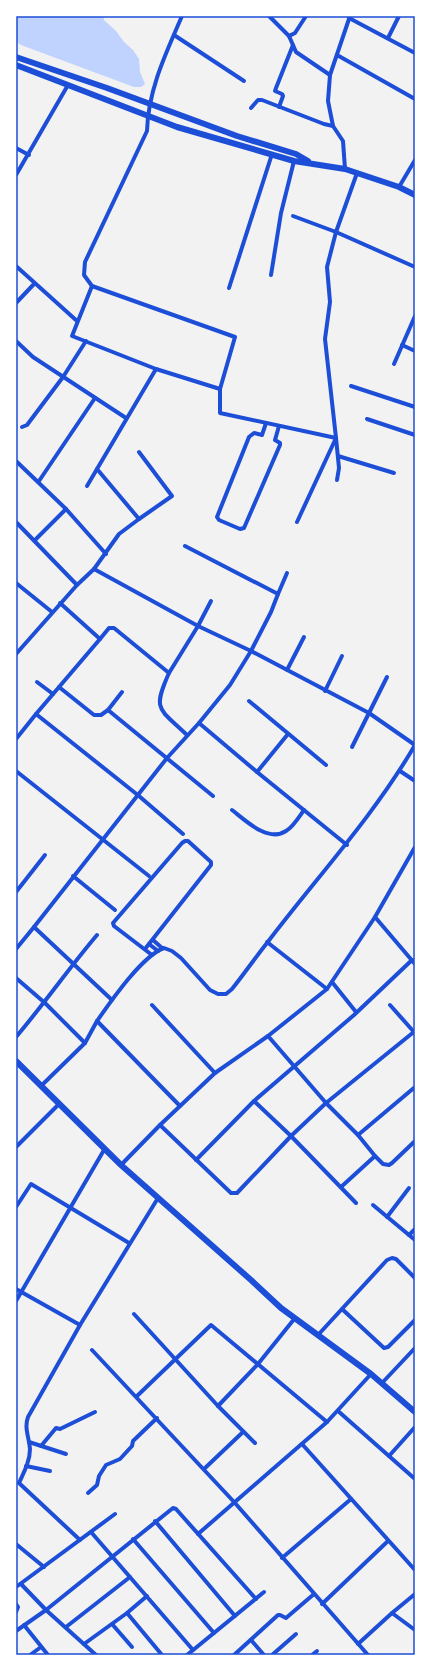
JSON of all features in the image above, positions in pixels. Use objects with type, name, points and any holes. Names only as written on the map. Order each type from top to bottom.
[{"type":"main road","points":[[16,57],[107,88],[237,136],[296,154],[310,163]]},
{"type":"main road","points":[[16,65],[178,127],[294,161],[345,169],[399,187],[415,195]]},
{"type":"main road","points":[[104,98],[107,88]]},
{"type":"main road","points":[[16,1061],[121,1166],[251,1280],[269,1298],[371,1374],[415,1412]]},
{"type":"street","points":[[182,16],[149,104],[147,131],[85,262],[84,275],[92,286],[235,337],[220,389],[220,413],[336,438]]},
{"type":"street","points":[[269,16],[289,36],[296,52],[330,75]]},
{"type":"street","points":[[289,36],[295,33],[306,16]]},
{"type":"street","points":[[388,38],[399,16]]},
{"type":"street","points":[[345,169],[343,141],[333,126],[328,101],[330,75],[350,17],[415,53]]},
{"type":"street","points":[[174,35],[244,81]]},
{"type":"street","points":[[279,107],[283,96],[282,94],[275,92],[293,46]]},
{"type":"street","points":[[337,55],[415,99]]},
{"type":"street","points":[[16,175],[29,155],[68,85]]},
{"type":"street","points":[[250,108],[258,100],[333,126]]},
{"type":"street","points":[[16,148],[29,155]]},
{"type":"street","points":[[229,288],[272,154]]},
{"type":"street","points":[[399,187],[415,160]]},
{"type":"street","points":[[271,275],[281,213],[294,161]]},
{"type":"street","points":[[337,480],[339,468],[338,456],[325,339],[330,302],[328,267],[336,232],[358,173]]},
{"type":"street","points":[[293,216],[336,232],[415,266]]},
{"type":"street","points":[[16,266],[34,284],[77,321]]},
{"type":"street","points":[[16,303],[34,284]]},
{"type":"street","points":[[92,286],[72,336],[156,369],[220,389]]},
{"type":"street","points":[[394,364],[415,316]]},
{"type":"street","points":[[16,341],[33,357],[126,418]]},
{"type":"street","points":[[22,427],[27,425],[63,377],[86,341]]},
{"type":"street","points":[[402,345],[415,351]]},
{"type":"street","points":[[87,486],[156,369]]},
{"type":"street","points":[[351,386],[415,407]]},
{"type":"street","points":[[39,481],[95,398]]},
{"type":"street","points":[[367,419],[415,435]]},
{"type":"street","points":[[266,423],[262,435],[254,433],[249,437],[217,517],[219,520],[240,529],[244,528],[280,445],[280,443],[275,440],[279,426]]},
{"type":"street","points":[[297,522],[336,438]]},
{"type":"street","points":[[16,654],[77,584],[94,569],[119,534],[139,518],[172,496],[140,452]]},
{"type":"street","points":[[338,456],[394,472]]},
{"type":"street","points":[[16,461],[39,481],[106,554]]},
{"type":"street","points":[[97,469],[139,518]]},
{"type":"street","points":[[35,540],[66,509]]},
{"type":"street","points":[[16,522],[77,584]]},
{"type":"street","points":[[185,546],[278,594]]},
{"type":"street","points":[[94,569],[198,626],[251,651],[369,713],[415,745],[400,771],[347,844],[267,942],[232,989],[226,994],[218,994],[210,990],[181,958],[172,951],[162,948],[153,940]]},
{"type":"street","points":[[16,949],[73,876],[139,796],[167,758],[199,723],[230,685],[251,651],[287,573]]},
{"type":"street","points":[[16,583],[52,612]]},
{"type":"street","points":[[187,735],[161,710],[159,702],[160,693],[198,626],[210,601]]},
{"type":"street","points":[[60,603],[100,639]]},
{"type":"street","points":[[16,739],[109,628],[114,628],[170,673]]},
{"type":"street","points":[[287,670],[304,637]]},
{"type":"street","points":[[16,646],[20,649]]},
{"type":"street","points":[[325,691],[342,656]]},
{"type":"street","points":[[352,748],[387,677]]},
{"type":"street","points":[[37,682],[53,694]]},
{"type":"street","points":[[59,687],[94,715],[101,716],[108,710],[122,692]]},
{"type":"street","points":[[249,701],[326,765]]},
{"type":"street","points":[[108,710],[213,796]]},
{"type":"street","points":[[36,714],[139,796],[183,834]]},
{"type":"street","points":[[199,723],[257,772],[347,844]]},
{"type":"street","points":[[257,772],[288,734]]},
{"type":"street","points":[[16,771],[149,876]]},
{"type":"street","points":[[400,771],[415,781]]},
{"type":"street","points":[[232,810],[259,830],[279,835],[287,831],[304,810]]},
{"type":"street","points":[[145,949],[211,865],[211,862],[188,841],[182,843],[113,924],[152,955]]},
{"type":"street","points":[[121,1166],[160,1125],[215,1073],[268,1036],[327,989],[375,918],[415,847]]},
{"type":"street","points":[[16,892],[45,855]]},
{"type":"street","points":[[73,876],[114,910]]},
{"type":"street","points":[[375,918],[415,964]]},
{"type":"street","points":[[34,927],[112,1000]]},
{"type":"street","points":[[16,1037],[45,1003],[73,963],[97,935]]},
{"type":"street","points":[[267,942],[327,989]]},
{"type":"street","points":[[149,944],[158,951]]},
{"type":"street","points":[[40,1086],[85,1043],[97,1021],[112,1000],[149,956],[162,948]]},
{"type":"street","points":[[196,1160],[254,1101],[356,1012],[412,960]]},
{"type":"street","points":[[16,978],[45,1003],[85,1043]]},
{"type":"street","points":[[332,982],[356,1012]]},
{"type":"street","points":[[152,1005],[215,1073]]},
{"type":"street","points":[[160,1125],[231,1193],[234,1194],[240,1191],[291,1136],[326,1103],[415,1032],[390,1006]]},
{"type":"street","points":[[97,1021],[180,1106]]},
{"type":"street","points":[[268,1036],[326,1103],[358,1135],[383,1164],[389,1165],[415,1141]]},
{"type":"street","points":[[358,1135],[415,1087]]},
{"type":"street","points":[[254,1101],[291,1136],[356,1203]]},
{"type":"street","points":[[16,1147],[59,1104]]},
{"type":"street","points":[[16,1301],[104,1150]]},
{"type":"street","points":[[341,1187],[375,1156]]},
{"type":"street","points":[[16,1207],[31,1184],[129,1243]]},
{"type":"street","points":[[387,1217],[409,1188]]},
{"type":"street","points":[[80,1540],[18,1482],[26,1466],[30,1450],[25,1425],[28,1417],[80,1325],[158,1198]]},
{"type":"street","points":[[373,1205],[415,1240]]},
{"type":"street","points":[[409,1235],[415,1229]]},
{"type":"street","points":[[318,1335],[387,1260],[392,1258],[396,1259],[415,1278]]},
{"type":"street","points":[[16,1288],[80,1325]]},
{"type":"street","points":[[342,1309],[384,1348],[388,1347],[415,1320]]},
{"type":"street","points":[[134,1314],[218,1406],[255,1443]]},
{"type":"street","points":[[218,1406],[258,1364],[295,1318]]},
{"type":"street","points":[[137,1396],[211,1325],[327,1422]]},
{"type":"street","points":[[382,1383],[415,1348]]},
{"type":"street","points":[[92,1350],[137,1396],[235,1503],[368,1655]]},
{"type":"street","points":[[198,1534],[327,1422],[371,1374]]},
{"type":"street","points":[[338,1411],[415,1479]]},
{"type":"street","points":[[41,1446],[56,1428],[60,1429],[95,1412]]},
{"type":"street","points":[[88,1493],[97,1484],[99,1476],[106,1465],[120,1459],[132,1446],[133,1441],[157,1418]]},
{"type":"street","points":[[389,1456],[415,1427]]},
{"type":"street","points":[[204,1469],[243,1432]]},
{"type":"street","points":[[29,1442],[66,1454]]},
{"type":"street","points":[[302,1444],[415,1570]]},
{"type":"street","points":[[26,1466],[50,1471]]},
{"type":"street","points":[[282,1558],[351,1499]]},
{"type":"street","points":[[16,1631],[46,1610],[171,1508],[174,1508],[256,1599]]},
{"type":"street","points":[[16,1587],[115,1514]]},
{"type":"street","points":[[155,1521],[235,1616]]},
{"type":"street","points":[[91,1532],[194,1650]]},
{"type":"street","points":[[133,1539],[214,1633]]},
{"type":"street","points":[[322,1604],[388,1541]]},
{"type":"street","points":[[16,1544],[44,1567]]},
{"type":"street","points":[[66,1627],[130,1577]]},
{"type":"street","points":[[21,1584],[46,1610],[96,1655]]},
{"type":"street","points":[[187,1655],[264,1592]]},
{"type":"street","points":[[234,1655],[278,1615],[286,1618],[314,1594]]},
{"type":"street","points":[[358,1644],[415,1594]]},
{"type":"street","points":[[84,1644],[127,1613],[147,1596]]},
{"type":"street","points":[[16,1604],[18,1607],[16,1612]]},
{"type":"street","points":[[127,1613],[162,1655]]},
{"type":"street","points":[[392,1613],[415,1630]]},
{"type":"street","points":[[112,1624],[132,1647]]},
{"type":"street","points":[[24,1625],[48,1655]]},
{"type":"street","points":[[272,1655],[296,1634]]},
{"type":"street","points":[[251,1640],[264,1655]]},
{"type":"street","points":[[30,1655],[41,1647]]},
{"type":"street","points":[[312,1655],[317,1651]]},
{"type":"water","points":[[16,16],[103,16],[104,20],[116,31],[139,59],[140,72],[145,84],[141,87],[134,87],[21,45],[16,42]]}]
